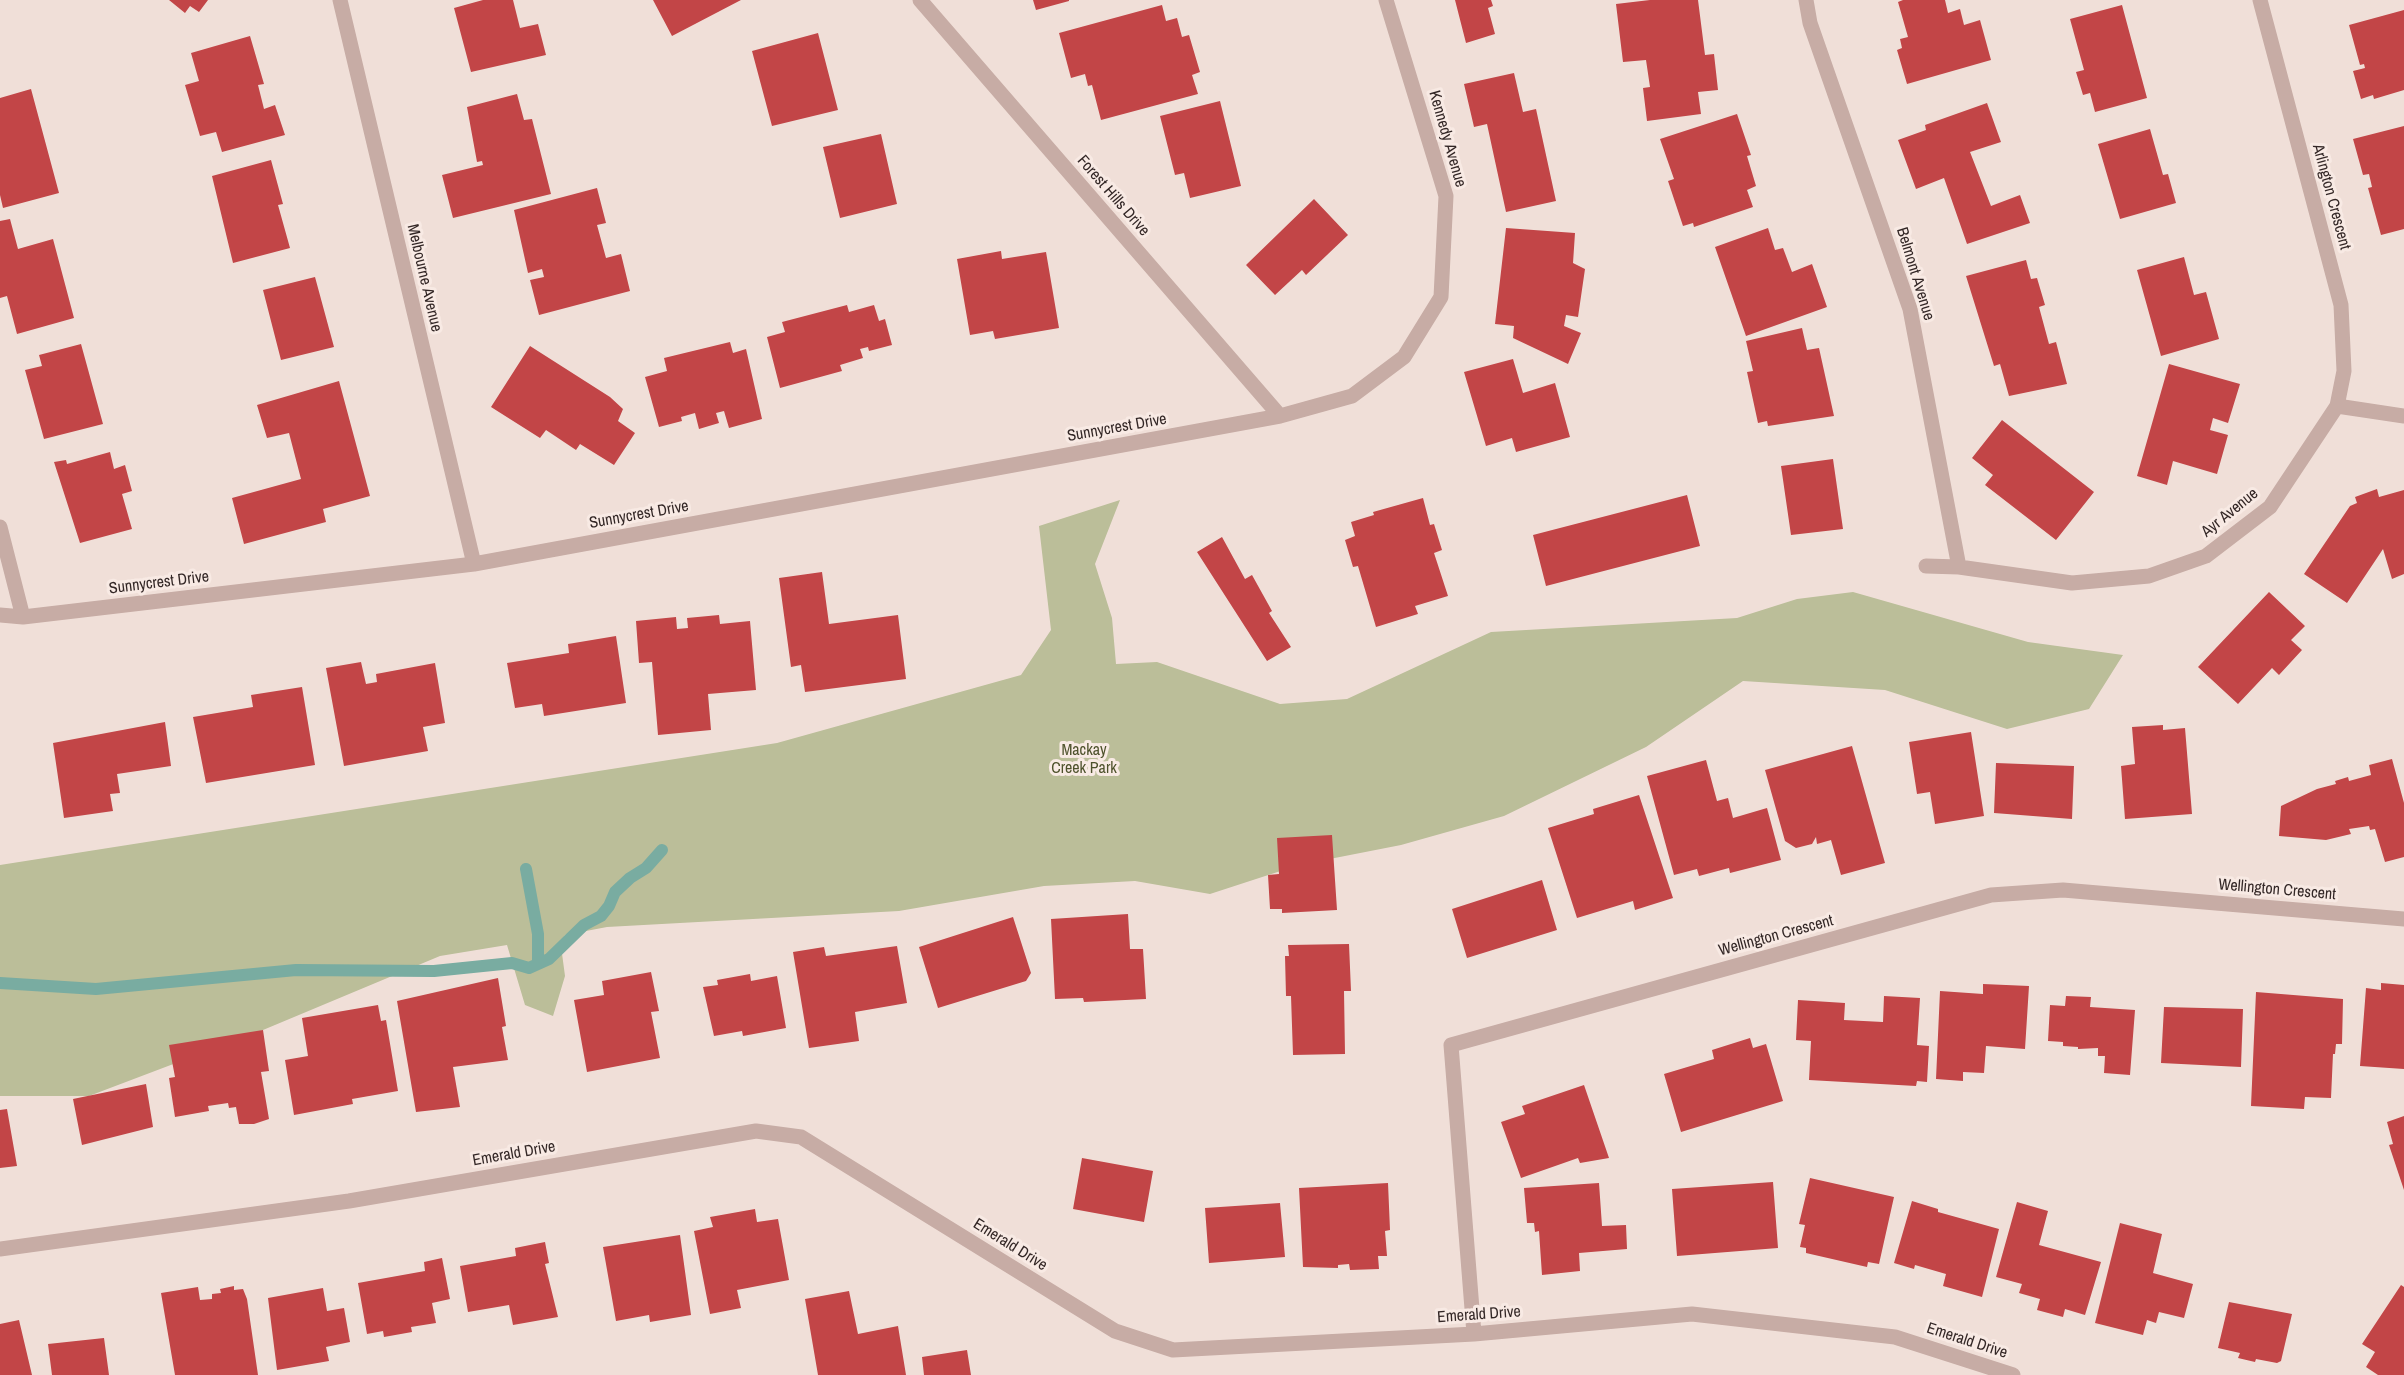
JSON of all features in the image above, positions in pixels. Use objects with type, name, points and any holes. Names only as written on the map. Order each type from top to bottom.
[{"type":"street","name":"Melbourne Avenue","points":[[340,0],[474,564]]},
{"type":"street","name":"Forest Hills Drive","points":[[920,0],[1280,416]]},
{"type":"street","name":"Kennedy Avenue","points":[[1280,416],[1352,396],[1404,357],[1441,297],[1446,196],[1386,0]]},
{"type":"street","name":"Belmont Avenue","points":[[1806,0],[1810,23],[1910,309],[1959,567]]},
{"type":"street","name":"Arlington Crescent","points":[[2260,0],[2341,305],[2344,371],[2337,406]]},
{"type":"street","name":"Ayr Avenue","points":[[1926,566],[1959,567],[2072,583],[2149,576],[2206,556],[2270,507],[2337,406]]},
{"type":"street","points":[[2337,406],[2404,417]]},
{"type":"street","name":"Sunnycrest Drive","points":[[0,615],[23,617],[474,564],[1280,416]]},
{"type":"street","points":[[0,527],[23,617]]},
{"type":"street","name":"Wellington Crescent","points":[[1474,1334],[1451,1045],[1991,895],[2063,890],[2404,919]]},
{"type":"street","name":"Emerald Drive","points":[[0,1249],[349,1201],[756,1131],[801,1137],[1115,1331],[1173,1350],[1474,1334],[1692,1314],[1895,1337],[2013,1375]]},
{"type":"green space","name":"Mackay Creek Park","points":[[1120,500],[1095,564],[1112,618],[1116,664],[1157,662],[1280,704],[1347,699],[1491,632],[1737,618],[1797,599],[1853,592],[2028,642],[2123,655],[2089,709],[2007,729],[1885,690],[1743,681],[1646,747],[1504,816],[1401,845],[1299,865],[1210,894],[1135,881],[1044,886],[899,911],[607,927],[565,935],[561,946],[565,976],[553,1016],[525,1005],[507,945],[440,956],[263,1030],[89,1096],[0,1096],[0,865],[777,743],[1021,675],[1051,630],[1039,526]]},
{"type":"building","points":[[169,0],[208,0],[199,12],[190,6],[185,13]]},
{"type":"building","points":[[483,0],[513,0],[520,28],[538,24],[546,55],[471,72],[454,8]]},
{"type":"building","points":[[653,0],[741,0],[672,36]]},
{"type":"building","points":[[1033,0],[1069,0],[1069,1],[1036,10]]},
{"type":"building","points":[[1455,0],[1491,0],[1493,6],[1488,8],[1495,34],[1466,43]]},
{"type":"building","points":[[1650,0],[1698,0],[1705,55],[1714,54],[1718,90],[1698,92],[1701,114],[1647,121],[1643,88],[1650,87],[1646,60],[1623,62],[1616,4]]},
{"type":"building","points":[[1945,0],[1948,13],[1960,9],[1964,25],[1980,20],[1991,60],[1907,84],[1897,50],[1902,48],[1900,39],[1908,37],[1898,2]]},
{"type":"building","points":[[1162,5],[1166,21],[1177,18],[1182,37],[1189,35],[1200,72],[1192,75],[1198,94],[1101,120],[1092,85],[1088,86],[1085,74],[1071,78],[1059,33]]},
{"type":"building","points":[[2122,5],[2147,98],[2095,112],[2090,93],[2083,95],[2076,72],[2084,70],[2070,19]]},
{"type":"building","points":[[2404,10],[2404,90],[2374,99],[2373,95],[2361,99],[2353,71],[2365,68],[2364,64],[2360,65],[2349,25]]},
{"type":"building","points":[[818,33],[838,110],[772,126],[752,51]]},
{"type":"building","points":[[250,36],[264,84],[258,85],[264,109],[275,105],[285,135],[222,152],[216,132],[200,136],[185,85],[199,81],[191,53]]},
{"type":"building","points":[[1514,73],[1523,112],[1536,109],[1556,201],[1506,212],[1487,124],[1474,127],[1464,84]]},
{"type":"building","points":[[31,89],[59,193],[3,208],[0,195],[0,98]]},
{"type":"building","points":[[517,94],[524,120],[532,119],[551,194],[453,218],[442,175],[483,165],[482,161],[477,162],[467,107]]},
{"type":"building","points":[[1220,101],[1241,186],[1190,198],[1184,173],[1175,175],[1160,116]]},
{"type":"building","points":[[1987,103],[2001,142],[1970,152],[1991,206],[2020,195],[2030,223],[1967,244],[1944,178],[1916,189],[1898,140],[1926,130],[1925,125]]},
{"type":"building","points":[[1737,114],[1751,155],[1747,156],[1756,186],[1747,190],[1753,207],[1694,227],[1693,223],[1683,226],[1668,181],[1674,179],[1660,139]]},
{"type":"building","points":[[2404,126],[2404,229],[2381,235],[2368,188],[2372,187],[2369,174],[2363,175],[2353,139]]},
{"type":"building","points":[[2150,129],[2163,175],[2168,174],[2176,203],[2120,219],[2098,144]]},
{"type":"building","points":[[881,134],[897,204],[840,218],[823,147]]},
{"type":"building","points":[[271,160],[283,204],[278,205],[290,248],[233,263],[212,176]]},
{"type":"building","points":[[597,188],[606,223],[597,225],[606,258],[621,254],[630,291],[539,315],[530,280],[544,277],[542,269],[528,273],[514,210]]},
{"type":"building","points":[[1314,199],[1348,235],[1306,275],[1302,270],[1275,295],[1246,265]]},
{"type":"building","points":[[10,219],[18,249],[53,239],[74,318],[17,334],[7,296],[0,298],[0,221]]},
{"type":"building","points":[[1506,228],[1575,233],[1573,263],[1585,269],[1578,317],[1566,315],[1564,326],[1581,333],[1568,364],[1513,338],[1514,326],[1495,324]]},
{"type":"building","points":[[1768,228],[1775,250],[1783,248],[1792,272],[1812,264],[1827,307],[1746,336],[1715,247]]},
{"type":"building","points":[[1001,251],[1002,259],[1046,252],[1059,328],[995,339],[993,331],[970,335],[957,259]]},
{"type":"building","points":[[2184,257],[2194,295],[2206,292],[2219,339],[2161,356],[2137,270]]},
{"type":"building","points":[[2026,260],[2031,279],[2037,278],[2045,305],[2039,307],[2049,344],[2056,342],[2067,384],[2009,396],[2000,364],[1994,366],[1966,276]]},
{"type":"building","points":[[315,277],[334,347],[281,360],[263,290]]},
{"type":"building","points":[[847,305],[849,312],[874,305],[879,321],[885,319],[892,345],[869,351],[868,347],[860,349],[863,358],[840,365],[842,371],[780,388],[767,337],[785,332],[782,322]]},
{"type":"building","points":[[1802,328],[1807,350],[1819,348],[1834,416],[1768,426],[1767,421],[1758,423],[1747,372],[1753,371],[1746,341]]},
{"type":"building","points":[[730,342],[733,353],[746,349],[762,419],[729,428],[724,411],[716,413],[719,423],[699,429],[695,413],[681,417],[682,421],[659,427],[645,377],[667,371],[664,358]]},
{"type":"building","points":[[81,344],[103,424],[44,439],[25,370],[42,366],[39,355]]},
{"type":"building","points":[[530,346],[610,397],[623,409],[618,421],[635,433],[614,465],[580,444],[576,450],[546,430],[540,438],[491,407]]},
{"type":"building","points":[[1513,359],[1523,393],[1555,383],[1570,437],[1516,452],[1512,438],[1486,446],[1464,372]]},
{"type":"building","points":[[2169,364],[2240,384],[2228,423],[2213,418],[2210,430],[2228,435],[2217,474],[2173,461],[2167,485],[2137,476]]},
{"type":"building","points":[[339,381],[370,496],[323,509],[326,522],[244,544],[232,498],[301,479],[289,433],[267,438],[257,405]]},
{"type":"building","points":[[2002,420],[2094,492],[2056,540],[1985,485],[1993,475],[1972,458]]},
{"type":"building","points":[[110,452],[114,469],[125,465],[132,491],[122,494],[132,529],[80,543],[54,462],[66,460],[67,464]]},
{"type":"building","points":[[1833,459],[1843,529],[1791,535],[1781,466]]},
{"type":"building","points":[[2377,489],[2379,497],[2404,490],[2404,574],[2392,579],[2383,549],[2347,603],[2304,574],[2350,506],[2357,503],[2355,497]]},
{"type":"building","points":[[1687,495],[1700,546],[1546,586],[1533,535]]},
{"type":"building","points":[[1423,498],[1430,525],[1434,524],[1442,550],[1434,553],[1448,596],[1415,606],[1418,614],[1376,627],[1358,566],[1353,567],[1345,540],[1355,536],[1351,522],[1374,515],[1373,512]]},
{"type":"building","points":[[1222,537],[1245,579],[1252,575],[1272,611],[1269,613],[1291,647],[1267,661],[1197,552]]},
{"type":"building","points":[[822,572],[829,624],[898,615],[906,679],[805,692],[801,665],[791,667],[779,578]]},
{"type":"building","points":[[2269,592],[2305,626],[2291,640],[2302,650],[2279,675],[2272,668],[2238,704],[2198,667]]},
{"type":"building","points":[[719,615],[720,624],[750,621],[756,690],[708,694],[711,730],[658,735],[652,662],[639,663],[636,621],[676,617],[677,629],[688,628],[687,618]]},
{"type":"building","points":[[616,636],[626,703],[544,716],[542,704],[515,708],[507,663],[569,653],[568,644]]},
{"type":"building","points":[[361,662],[366,684],[377,682],[376,674],[435,663],[445,723],[423,727],[428,751],[344,766],[326,668]]},
{"type":"building","points":[[302,687],[315,765],[206,783],[193,717],[253,707],[251,695]]},
{"type":"building","points":[[165,722],[171,766],[117,774],[120,793],[110,794],[113,811],[64,818],[53,743]]},
{"type":"building","points":[[2163,725],[2163,730],[2185,728],[2192,814],[2125,819],[2121,766],[2135,764],[2132,727]]},
{"type":"building","points":[[1971,732],[1984,816],[1935,824],[1930,792],[1917,794],[1909,742]]},
{"type":"building","points":[[1852,746],[1885,863],[1841,875],[1831,840],[1817,844],[1816,837],[1812,844],[1796,848],[1785,841],[1765,770]]},
{"type":"building","points":[[2392,759],[2404,803],[2404,857],[2385,862],[2375,829],[2370,830],[2369,826],[2349,829],[2351,834],[2326,840],[2279,836],[2281,806],[2317,789],[2336,784],[2335,781],[2348,777],[2349,781],[2371,775],[2369,765]]},
{"type":"building","points":[[1706,760],[1717,801],[1728,798],[1733,818],[1767,808],[1781,860],[1730,873],[1729,868],[1699,876],[1697,869],[1674,875],[1647,776]]},
{"type":"building","points":[[1996,763],[2074,766],[2072,819],[1994,813]]},
{"type":"building","points":[[1639,795],[1673,898],[1635,910],[1633,901],[1577,918],[1548,828],[1594,814],[1593,809]]},
{"type":"building","points":[[1332,835],[1337,910],[1282,913],[1282,909],[1270,909],[1268,875],[1279,874],[1277,838]]},
{"type":"building","points":[[1542,880],[1557,930],[1467,958],[1452,909]]},
{"type":"building","points":[[1128,914],[1130,949],[1143,949],[1146,999],[1084,1002],[1083,998],[1055,999],[1051,919]]},
{"type":"building","points":[[1013,917],[1031,973],[1026,981],[938,1008],[919,947]]},
{"type":"building","points":[[1349,944],[1351,991],[1344,991],[1345,1054],[1293,1055],[1291,996],[1286,996],[1285,956],[1289,956],[1288,945]]},
{"type":"building","points":[[897,946],[907,1003],[855,1012],[859,1041],[809,1048],[793,952],[824,947],[826,956]]},
{"type":"building","points":[[651,972],[659,1011],[651,1012],[660,1058],[587,1072],[574,1000],[604,995],[602,981]]},
{"type":"building","points":[[750,974],[751,981],[777,976],[786,1028],[743,1036],[742,1031],[714,1036],[703,987],[718,985],[717,980]]},
{"type":"building","points":[[498,978],[506,1026],[502,1027],[508,1060],[453,1067],[460,1107],[416,1112],[397,1001]]},
{"type":"building","points":[[2381,983],[2404,985],[2404,1069],[2360,1066],[2366,988],[2381,990]]},
{"type":"building","points":[[1983,984],[2029,986],[2025,1049],[1986,1046],[1984,1073],[1963,1072],[1963,1081],[1936,1079],[1940,991],[1983,994]]},
{"type":"building","points":[[2256,992],[2343,999],[2342,1044],[2336,1044],[2335,1054],[2333,1054],[2331,1098],[2305,1097],[2304,1109],[2251,1106]]},
{"type":"building","points":[[1884,996],[1920,998],[1917,1045],[1929,1046],[1927,1082],[1917,1081],[1916,1086],[1809,1080],[1811,1041],[1796,1040],[1798,1000],[1845,1003],[1844,1020],[1883,1022]]},
{"type":"building","points":[[2066,996],[2091,997],[2090,1007],[2135,1010],[2130,1075],[2104,1073],[2105,1056],[2098,1056],[2098,1048],[2078,1049],[2078,1047],[2063,1046],[2063,1042],[2048,1041],[2050,1005],[2065,1006]]},
{"type":"building","points":[[378,1005],[381,1021],[386,1020],[398,1091],[352,1099],[353,1104],[294,1115],[285,1060],[308,1056],[302,1018]]},
{"type":"building","points":[[2164,1007],[2243,1009],[2241,1067],[2161,1063]]},
{"type":"building","points":[[263,1030],[269,1071],[261,1072],[269,1119],[254,1124],[239,1124],[236,1107],[229,1108],[228,1103],[208,1106],[209,1111],[175,1117],[169,1078],[175,1077],[169,1045]]},
{"type":"building","points":[[1750,1038],[1753,1048],[1766,1044],[1783,1101],[1681,1132],[1664,1074],[1714,1059],[1712,1050]]},
{"type":"building","points":[[146,1084],[153,1127],[82,1145],[73,1099]]},
{"type":"building","points":[[1584,1085],[1609,1158],[1580,1163],[1578,1158],[1521,1178],[1501,1122],[1525,1114],[1522,1106]]},
{"type":"building","points":[[7,1109],[17,1166],[0,1168],[0,1110]]},
{"type":"building","points":[[2404,1116],[2404,1190],[2389,1145],[2393,1144],[2387,1122]]},
{"type":"building","points":[[1082,1158],[1153,1171],[1144,1222],[1073,1209]]},
{"type":"building","points":[[1810,1178],[1894,1197],[1879,1264],[1868,1262],[1867,1267],[1806,1253],[1806,1248],[1800,1247],[1805,1225],[1799,1224]]},
{"type":"building","points":[[1773,1182],[1778,1248],[1677,1256],[1672,1189]]},
{"type":"building","points":[[1388,1183],[1390,1230],[1385,1231],[1387,1256],[1378,1256],[1379,1269],[1350,1270],[1349,1264],[1338,1265],[1338,1268],[1303,1267],[1299,1188]]},
{"type":"building","points":[[1599,1183],[1602,1226],[1626,1225],[1627,1249],[1579,1253],[1580,1271],[1542,1275],[1539,1231],[1535,1232],[1534,1223],[1527,1223],[1524,1188]]},
{"type":"building","points":[[1912,1201],[1938,1209],[1938,1212],[1999,1229],[1982,1297],[1943,1286],[1946,1274],[1915,1265],[1914,1269],[1894,1263]]},
{"type":"building","points":[[2017,1202],[2048,1211],[2039,1245],[2101,1262],[2085,1315],[2065,1309],[2063,1317],[2037,1310],[2040,1299],[2019,1293],[2022,1284],[1996,1277]]},
{"type":"building","points":[[1280,1203],[1285,1257],[1209,1263],[1205,1208]]},
{"type":"building","points":[[755,1209],[757,1222],[778,1219],[789,1280],[737,1290],[741,1308],[710,1314],[694,1231],[713,1227],[710,1217]]},
{"type":"building","points":[[2120,1223],[2162,1234],[2153,1273],[2193,1284],[2184,1318],[2159,1312],[2156,1323],[2147,1320],[2143,1335],[2095,1323]]},
{"type":"building","points":[[680,1235],[691,1315],[650,1322],[649,1315],[616,1321],[603,1247]]},
{"type":"building","points":[[545,1242],[549,1263],[545,1264],[558,1317],[513,1325],[509,1305],[468,1312],[460,1266],[516,1256],[515,1248]]},
{"type":"building","points":[[442,1258],[450,1299],[432,1303],[436,1323],[411,1327],[412,1332],[384,1337],[383,1331],[367,1334],[358,1283],[425,1271],[424,1262]]},
{"type":"building","points":[[2401,1285],[2404,1287],[2404,1375],[2378,1375],[2366,1367],[2375,1352],[2362,1344]]},
{"type":"building","points":[[234,1286],[234,1290],[243,1289],[247,1299],[258,1375],[175,1375],[161,1293],[198,1287],[200,1300],[212,1299],[212,1294],[221,1293],[220,1289]]},
{"type":"building","points":[[323,1288],[327,1311],[344,1308],[350,1342],[326,1347],[329,1361],[277,1370],[268,1298]]},
{"type":"building","points":[[849,1291],[858,1334],[898,1326],[906,1375],[818,1375],[805,1299]]},
{"type":"building","points":[[2229,1302],[2292,1314],[2281,1361],[2277,1363],[2256,1359],[2255,1362],[2238,1358],[2240,1353],[2218,1348]]},
{"type":"building","points":[[19,1320],[32,1375],[0,1375],[0,1324]]},
{"type":"building","points":[[104,1338],[109,1375],[52,1375],[48,1344]]},
{"type":"building","points":[[967,1350],[971,1375],[924,1375],[922,1357]]},
{"type":"waterway","points":[[0,983],[96,989],[296,970],[434,971],[512,963],[529,968],[549,959],[584,925],[601,916],[609,906],[615,892],[630,878],[646,868],[662,850]]},
{"type":"waterway","points":[[526,869],[538,934],[538,964]]}]
